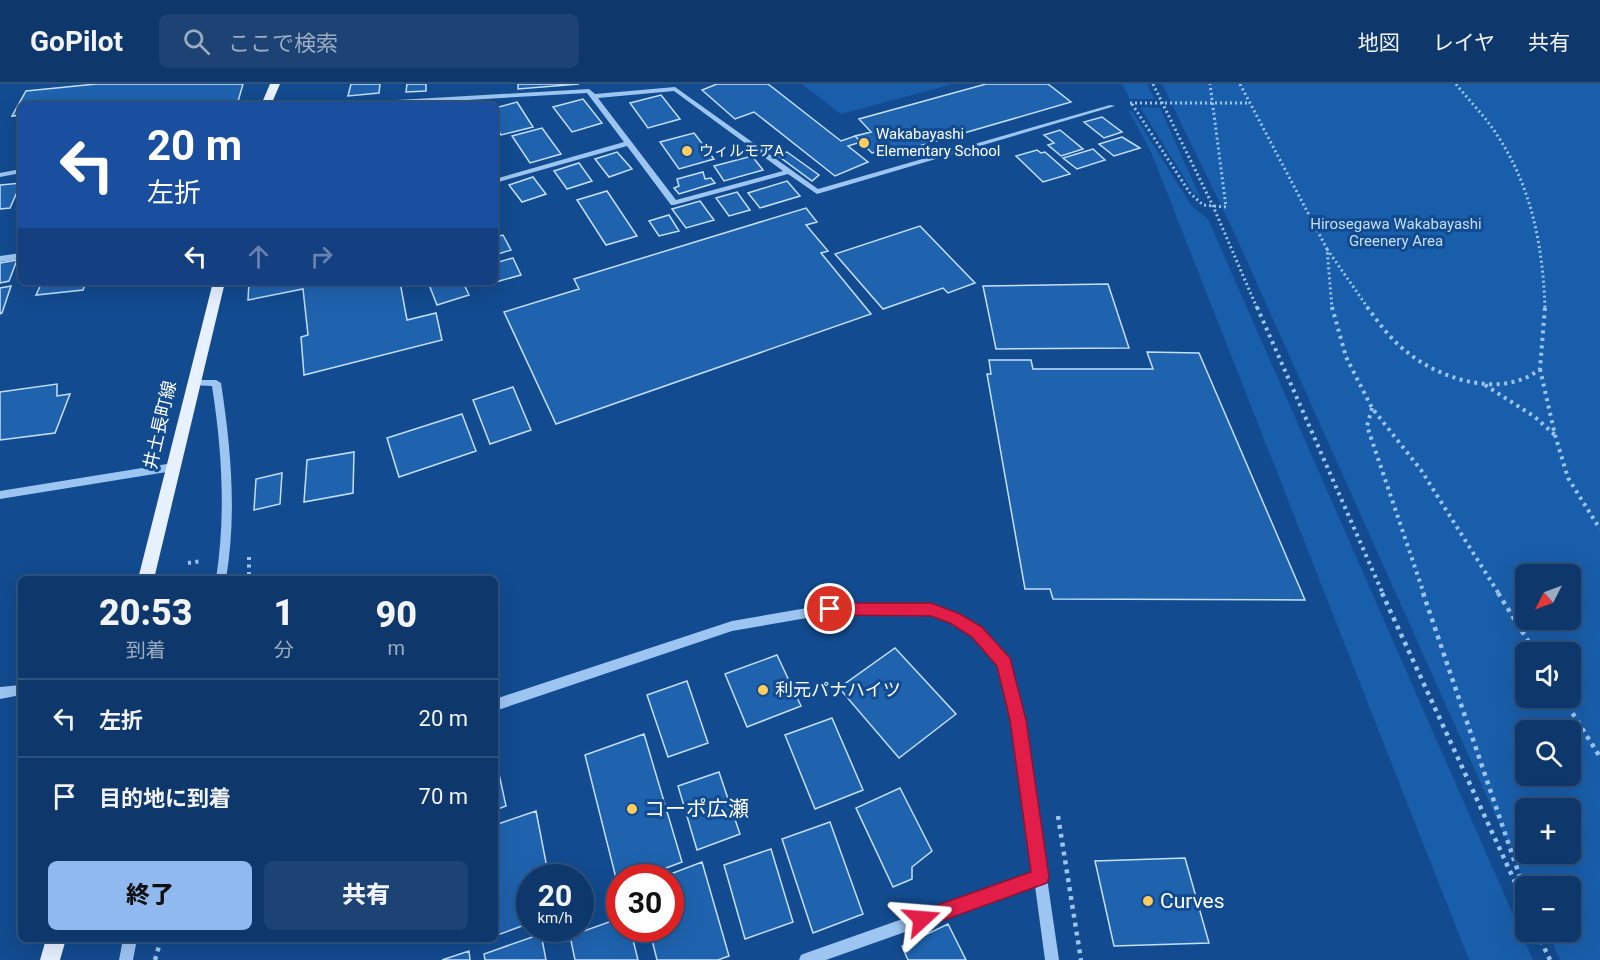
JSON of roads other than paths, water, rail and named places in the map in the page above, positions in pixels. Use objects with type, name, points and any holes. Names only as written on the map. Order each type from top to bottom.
[{"type":"main road","points":[[267,102],[275,84]]},
{"type":"main road","name":"井土長町線","points":[[147,576],[218,285]]},
{"type":"main road","points":[[51,960],[55,942]]},
{"type":"street","points":[[595,96],[675,89],[817,192],[1112,106]]},
{"type":"street","points":[[397,102],[589,91],[674,203],[787,172]]},
{"type":"street","points":[[498,180],[629,143]]},
{"type":"street","points":[[0,175],[18,172]]},
{"type":"street","points":[[0,259],[18,256]]},
{"type":"street","points":[[193,383],[216,383],[221,412],[227,539],[221,576]]},
{"type":"street","points":[[0,495],[173,467]]},
{"type":"street","points":[[498,704],[732,626],[830,609],[931,610],[955,618],[977,632],[1004,663],[1018,720],[1052,960]]},
{"type":"street","points":[[0,693],[18,690]]},
{"type":"street","points":[[806,960],[1041,877]]},
{"type":"street","points":[[126,960],[129,942]]},
{"type":"place","name":"Wakabayashi Elementary School","points":[[864,143]]},
{"type":"place","name":"ウィルモアA","points":[[687,151]]},
{"type":"place","name":"利元パナハイツ","points":[[763,690]]},
{"type":"place","name":"コーポ広瀬","points":[[632,809]]},
{"type":"place","name":"Curves","points":[[1148,901]]},
{"type":"park label","name":"Hirosegawa Wakabayashi Greenery Area","points":[[1396,232]]}]
